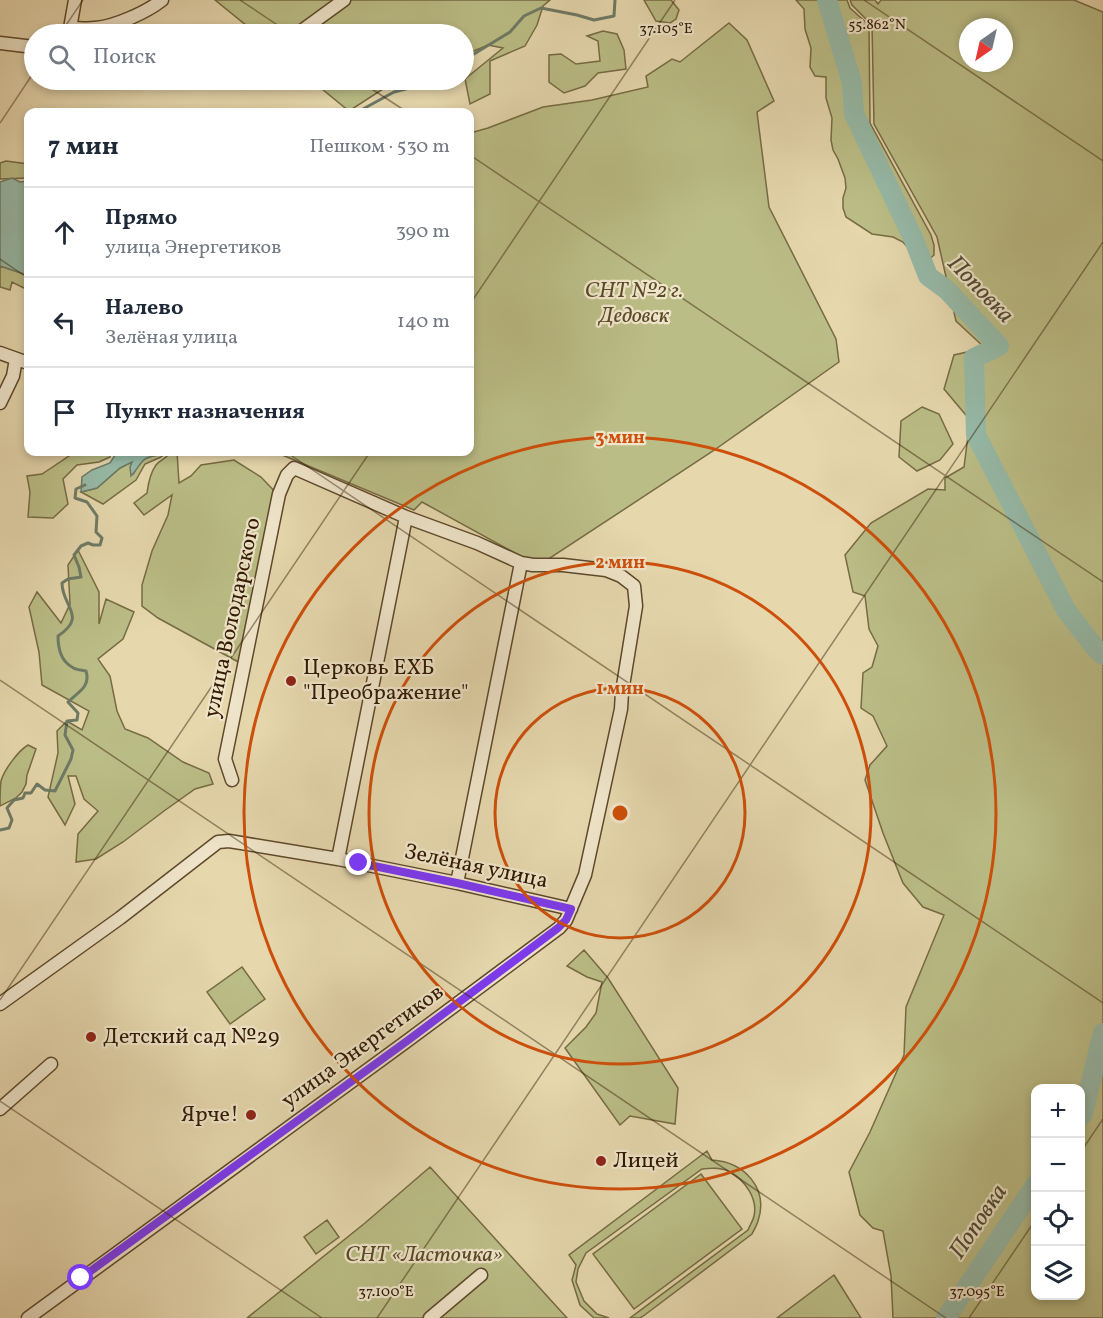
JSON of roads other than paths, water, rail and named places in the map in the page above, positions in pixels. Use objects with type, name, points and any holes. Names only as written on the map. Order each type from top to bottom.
[{"type":"street","points":[[70,24],[75,0]]},
{"type":"street","points":[[112,24],[151,8],[162,0]]},
{"type":"street","points":[[311,24],[343,0]]},
{"type":"street","points":[[0,43],[24,46]]},
{"type":"street","points":[[0,353],[22,361],[0,403]]},
{"type":"street","name":"улица Володарского","points":[[232,780],[225,759],[279,494],[287,475],[294,468],[406,517]]},
{"type":"street","points":[[338,859],[406,517],[521,562],[457,883]]},
{"type":"street","name":"улица Энергетиков","points":[[28,1318],[407,1041],[566,920],[585,875],[621,709],[636,606],[634,586],[621,576],[606,570],[563,565],[533,565],[521,562]]},
{"type":"street","name":"Зелёная улица","points":[[0,1004],[120,918],[218,842],[229,841],[338,859],[571,909]]},
{"type":"street","points":[[0,1109],[51,1064]]},
{"type":"street","points":[[430,1318],[481,1275]]},
{"type":"waterway","points":[[474,54],[510,32],[524,16],[541,8],[594,20],[614,16],[615,0]]},
{"type":"waterway","name":"Поповка","points":[[827,0],[852,83],[854,114],[914,240],[928,276],[947,290],[999,346],[974,358],[976,435],[1066,610],[1103,655]]},
{"type":"waterway","points":[[365,108],[402,90]]},
{"type":"waterway","points":[[0,830],[9,828],[12,820],[7,808],[14,800],[23,798],[25,793],[31,793],[37,784],[45,790],[55,791],[71,759],[73,750],[65,735],[67,721],[77,720],[78,713],[68,702],[83,689],[87,677],[86,671],[75,669],[68,664],[60,649],[58,636],[67,629],[72,617],[62,583],[68,579],[81,577],[74,555],[81,546],[88,543],[100,545],[102,538],[96,532],[97,516],[87,502],[75,498],[76,489],[85,485]]},
{"type":"waterway","name":"Поповка","points":[[1085,1106],[1103,1033]]},
{"type":"waterway","name":"Поповка","points":[[946,1318],[1031,1191]]},
{"type":"place","name":"Церковь ЕХБ \"Преображение\"","points":[[291,681]]},
{"type":"place","name":"Детский сад №29","points":[[91,1037]]},
{"type":"place","name":"Ярче!","points":[[251,1115]]},
{"type":"place","name":"Лицей","points":[[601,1161]]},
{"type":"park label","name":"СНТ №2 г. Дедовск","points":[[634,304]]},
{"type":"park label","name":"СНТ «Ласточка»","points":[[424,1255]]}]
